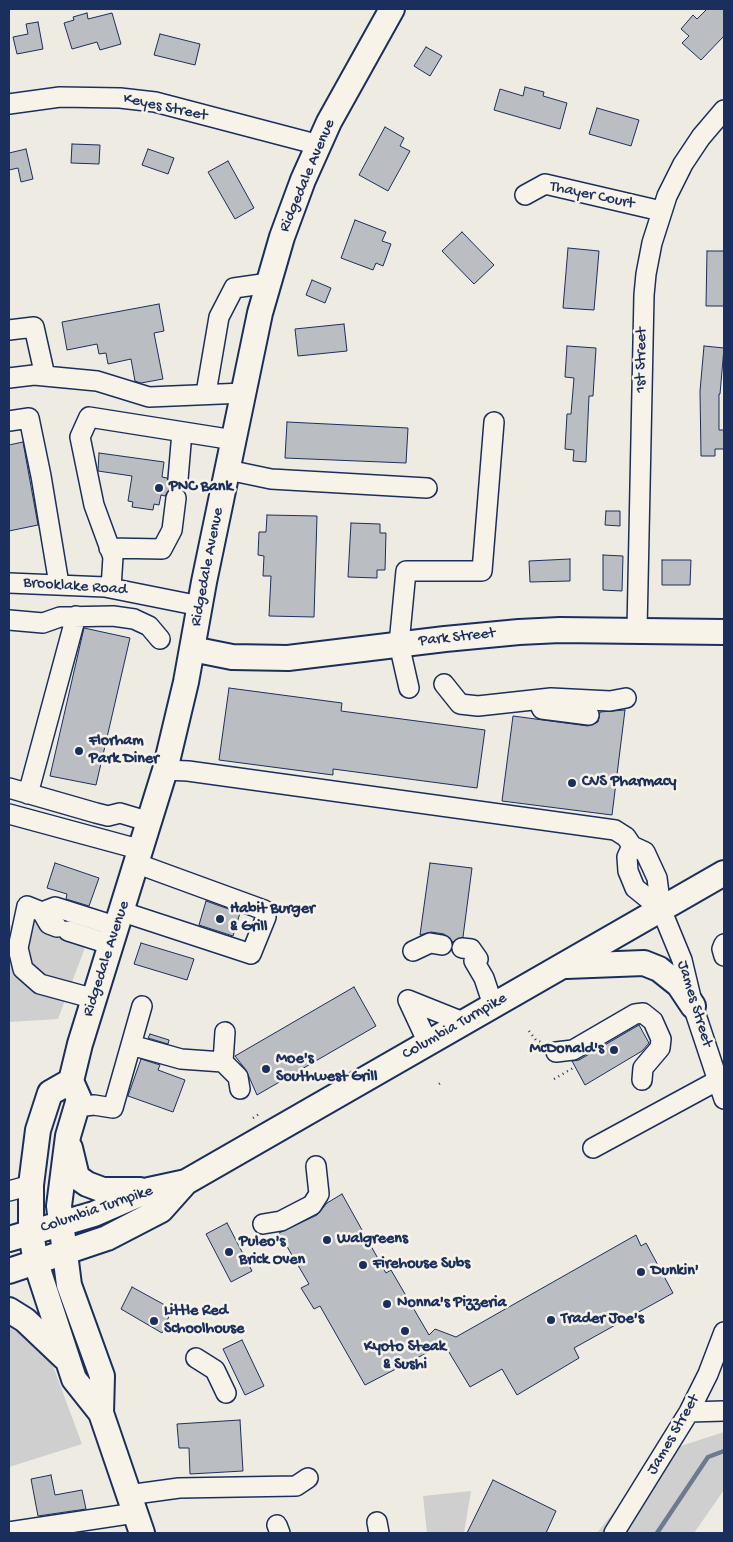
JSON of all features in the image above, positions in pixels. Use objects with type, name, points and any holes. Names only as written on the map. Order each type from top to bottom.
[{"type":"main road","name":"Ridgedale Avenue","points":[[71,1081],[165,770],[192,649],[244,393],[269,283],[282,237],[329,122],[392,9]]},
{"type":"main road","name":"Park Street","points":[[192,649],[232,657],[288,658],[399,644],[536,631],[637,630],[724,632]]},
{"type":"main road","name":"Columbia Turnpike","points":[[20,1236],[94,1214],[149,1190],[186,1182],[724,873]]},
{"type":"main road","points":[[562,966],[644,963],[659,969],[679,985],[694,1006]]},
{"type":"main road","points":[[101,1413],[102,1376],[69,1287],[60,1225],[59,1206],[68,1136],[79,1099],[71,1081],[50,1092],[20,1188],[20,1236],[36,1263],[74,1379],[101,1413],[135,1514]]},
{"type":"main road","points":[[68,1136],[72,1165],[77,1176],[85,1183],[103,1190],[149,1190]]},
{"type":"main road","name":"Columbia Turnpike","points":[[9,1271],[65,1254],[107,1238],[161,1210],[186,1182]]},
{"type":"main road","points":[[9,1310],[25,1320],[51,1343],[68,1362]]},
{"type":"street","name":"Keyes Street","points":[[9,104],[60,97],[120,98],[155,102],[319,145]]},
{"type":"street","name":"1st Street","points":[[637,630],[644,295],[652,243],[661,211],[683,164],[701,137],[724,110]]},
{"type":"street","name":"Thayer Court","points":[[525,195],[545,184],[661,211]]},
{"type":"street","points":[[206,393],[219,317],[234,288],[269,283]]},
{"type":"street","points":[[9,330],[34,327],[45,376]]},
{"type":"street","points":[[9,378],[34,375],[97,381],[149,397],[206,393],[244,393]]},
{"type":"street","points":[[111,588],[113,557],[94,505],[80,437],[89,417],[234,440]]},
{"type":"street","points":[[9,421],[29,418],[42,476],[59,584]]},
{"type":"street","points":[[409,688],[399,644],[406,571],[482,571],[494,422]]},
{"type":"street","points":[[109,548],[162,549],[172,530],[182,432]]},
{"type":"street","points":[[228,470],[271,479],[427,488]]},
{"type":"street","name":"Brooklake Road","points":[[9,583],[111,588],[200,606]]},
{"type":"street","points":[[28,794],[76,616]]},
{"type":"street","points":[[9,620],[43,623],[60,617],[76,616],[134,619],[149,626],[160,638]]},
{"type":"street","points":[[444,684],[460,704],[478,706],[551,698],[610,701],[626,698]]},
{"type":"street","points":[[537,700],[542,709],[589,715]]},
{"type":"street","points":[[165,770],[615,830],[626,837],[632,846],[627,857],[628,871],[636,888],[661,909]]},
{"type":"street","points":[[9,788],[96,814],[108,816],[120,814],[150,822]]},
{"type":"street","points":[[9,814],[140,857],[264,910],[266,917],[251,954],[117,928],[54,907],[34,909]]},
{"type":"street","points":[[34,909],[49,924],[62,929],[117,928]]},
{"type":"street","points":[[34,909],[18,948],[23,969],[40,984],[95,999]]},
{"type":"street","name":"James Street","points":[[661,909],[682,960],[694,1006],[721,1078],[724,1100]]},
{"type":"street","points":[[413,951],[430,943],[442,944]]},
{"type":"street","points":[[724,944],[722,949],[724,956]]},
{"type":"street","points":[[471,956],[484,978],[493,1005]]},
{"type":"street","points":[[428,1043],[408,1000],[463,1022]]},
{"type":"street","points":[[76,1107],[94,1105],[113,1108],[142,1006]]},
{"type":"street","points":[[550,1048],[572,1050],[636,1014],[643,1013],[653,1021],[661,1039],[660,1048],[643,1068],[642,1080]]},
{"type":"street","points":[[223,1062],[225,1032]]},
{"type":"street","points":[[131,1045],[181,1059],[223,1062],[238,1077],[240,1088]]},
{"type":"street","points":[[593,1148],[721,1078]]},
{"type":"street","points":[[263,1224],[281,1221],[312,1205],[319,1194],[316,1166]]},
{"type":"street","name":"James Street","points":[[614,1533],[689,1412],[708,1374],[724,1332]]},
{"type":"street","points":[[196,1358],[215,1370],[226,1393]]},
{"type":"street","points":[[689,1412],[724,1411]]},
{"type":"street","points":[[9,1532],[135,1514],[179,1488],[296,1486],[308,1478]]},
{"type":"path","points":[[530,1031],[536,1040],[550,1048]]},
{"type":"path","points":[[554,1079],[574,1067]]},
{"type":"path","points":[[439,1084],[444,1081]]},
{"type":"path","points":[[253,1118],[259,1114]]},
{"type":"shaded area","points":[[24,919],[86,945],[58,1019],[9,1022],[9,925],[13,926]]},
{"type":"shaded area","points":[[9,1319],[42,1346],[53,1366],[82,1444],[9,1467]]},
{"type":"shaded area","points":[[724,1432],[724,1490],[694,1533],[597,1533],[662,1452]]},
{"type":"shaded area","points":[[471,1491],[464,1533],[427,1533],[423,1496]]},
{"type":"building","points":[[707,9],[724,9],[724,36],[701,60],[682,43],[689,36],[681,29],[693,15],[697,19]]},
{"type":"building","points":[[87,13],[88,19],[112,13],[121,44],[100,50],[97,42],[72,49],[64,23],[74,20],[73,17]]},
{"type":"building","points":[[38,22],[43,49],[17,54],[13,37],[28,34],[26,24]]},
{"type":"building","points":[[160,34],[200,44],[195,65],[154,55]]},
{"type":"building","points":[[426,47],[442,56],[430,76],[414,66]]},
{"type":"building","points":[[525,87],[544,92],[543,96],[567,103],[560,129],[494,110],[500,89],[523,96]]},
{"type":"building","points":[[597,108],[639,120],[631,146],[589,134]]},
{"type":"building","points":[[385,127],[404,138],[400,146],[410,151],[388,191],[359,175]]},
{"type":"building","points":[[72,144],[100,145],[99,164],[71,163]]},
{"type":"building","points":[[26,149],[33,179],[21,182],[18,168],[9,170],[9,153]]},
{"type":"building","points":[[148,149],[174,158],[168,174],[142,165]]},
{"type":"building","points":[[228,161],[254,208],[235,219],[208,172]]},
{"type":"building","points":[[355,220],[386,232],[382,241],[391,244],[383,266],[376,263],[373,270],[341,258]]},
{"type":"building","points":[[462,232],[494,265],[474,284],[442,251]]},
{"type":"building","points":[[568,248],[599,251],[594,310],[563,308]]},
{"type":"building","points":[[707,251],[724,251],[724,306],[706,306]]},
{"type":"building","points":[[312,280],[331,288],[325,303],[306,295]]},
{"type":"building","points":[[159,304],[164,331],[154,333],[163,379],[141,383],[135,381],[131,359],[108,364],[106,353],[99,354],[97,344],[67,350],[62,322]]},
{"type":"building","points":[[344,324],[347,351],[298,356],[295,329]]},
{"type":"building","points":[[567,346],[596,348],[593,396],[589,396],[586,462],[573,461],[574,450],[565,449],[567,414],[571,414],[574,378],[565,377]]},
{"type":"building","points":[[704,346],[724,348],[719,394],[719,430],[724,430],[724,449],[715,449],[715,456],[701,456],[700,391]]},
{"type":"building","points":[[287,422],[408,428],[406,463],[285,458]]},
{"type":"building","points":[[23,442],[38,525],[9,531],[9,445]]},
{"type":"building","name":"PNC Bank","points":[[99,453],[164,462],[162,477],[167,478],[171,488],[165,496],[161,495],[159,505],[154,504],[153,510],[132,507],[133,502],[128,501],[132,476],[98,471]]},
{"type":"building","points":[[606,511],[620,511],[620,526],[605,525]]},
{"type":"building","points":[[267,515],[317,516],[314,617],[269,616],[271,576],[263,576],[264,556],[258,555],[259,532],[266,532]]},
{"type":"building","points":[[351,523],[380,524],[380,533],[386,533],[385,570],[377,570],[377,578],[348,577]]},
{"type":"building","points":[[603,555],[623,556],[622,591],[603,590]]},
{"type":"building","points":[[570,559],[570,581],[530,582],[529,561]]},
{"type":"building","points":[[662,560],[691,560],[690,585],[662,585]]},
{"type":"building","points":[[84,628],[130,638],[96,785],[50,776]]},
{"type":"building","points":[[229,688],[342,703],[341,711],[485,730],[477,788],[333,769],[333,775],[219,760]]},
{"type":"building","points":[[625,710],[612,815],[502,801],[513,716],[588,726],[598,722],[600,712]]},
{"type":"building","points":[[55,863],[99,878],[89,906],[66,899],[67,894],[47,888]]},
{"type":"building","points":[[430,863],[472,868],[463,937],[453,942],[444,934],[431,932],[420,935]]},
{"type":"building","name":"Habit Burger & Grill","points":[[206,901],[240,913],[233,936],[199,925]]},
{"type":"building","points":[[141,943],[194,959],[187,980],[134,964]]},
{"type":"building","points":[[354,987],[376,1026],[257,1095],[246,1070],[235,1056]]},
{"type":"building","name":"McDonald's","points":[[639,1025],[649,1043],[642,1051],[585,1085],[572,1061],[579,1060]]},
{"type":"building","points":[[150,1034],[169,1040],[168,1044],[148,1038]]},
{"type":"building","points":[[141,1059],[160,1065],[158,1070],[185,1080],[173,1112],[128,1096]]},
{"type":"building","points":[[342,1194],[386,1273],[391,1270],[429,1335],[435,1329],[456,1337],[636,1235],[641,1246],[646,1243],[673,1293],[574,1348],[579,1358],[517,1395],[502,1369],[470,1387],[444,1344],[365,1385],[320,1306],[314,1309],[301,1288],[309,1284],[279,1233],[317,1215],[327,1203]]},
{"type":"building","name":"Puleo's Brick Oven","points":[[227,1223],[252,1271],[231,1282],[206,1234]]},
{"type":"building","name":"Little Red Schoolhouse","points":[[132,1287],[172,1309],[162,1333],[121,1309]]},
{"type":"building","points":[[242,1340],[264,1386],[245,1395],[223,1349]]},
{"type":"building","points":[[240,1420],[243,1471],[190,1474],[189,1448],[179,1448],[177,1424]]},
{"type":"building","points":[[51,1475],[55,1495],[82,1490],[86,1509],[38,1516],[31,1479]]},
{"type":"building","points":[[493,1480],[556,1511],[546,1533],[467,1533]]},
{"type":"waterway","points":[[657,1533],[708,1457],[724,1451]]},
{"type":"place","name":"PNC Bank","points":[[159,488]]},
{"type":"place","name":"Florham Park Diner","points":[[79,751]]},
{"type":"place","name":"CVS Pharmacy","points":[[572,783]]},
{"type":"place","name":"Habit Burger & Grill","points":[[220,919]]},
{"type":"place","name":"McDonald's","points":[[614,1050]]},
{"type":"place","name":"Moe's Southwest Grill","points":[[266,1069]]},
{"type":"place","name":"Walgreens","points":[[327,1240]]},
{"type":"place","name":"Puleo's Brick Oven","points":[[229,1252]]},
{"type":"place","name":"Firehouse Subs","points":[[363,1265]]},
{"type":"place","name":"Dunkin'","points":[[641,1272]]},
{"type":"place","name":"Nonna's Pizzeria","points":[[387,1304]]},
{"type":"place","name":"Trader Joe's","points":[[551,1320]]},
{"type":"place","name":"Little Red Schoolhouse","points":[[154,1321]]},
{"type":"place","name":"Kyoto Steak & Sushi","points":[[405,1331]]}]
